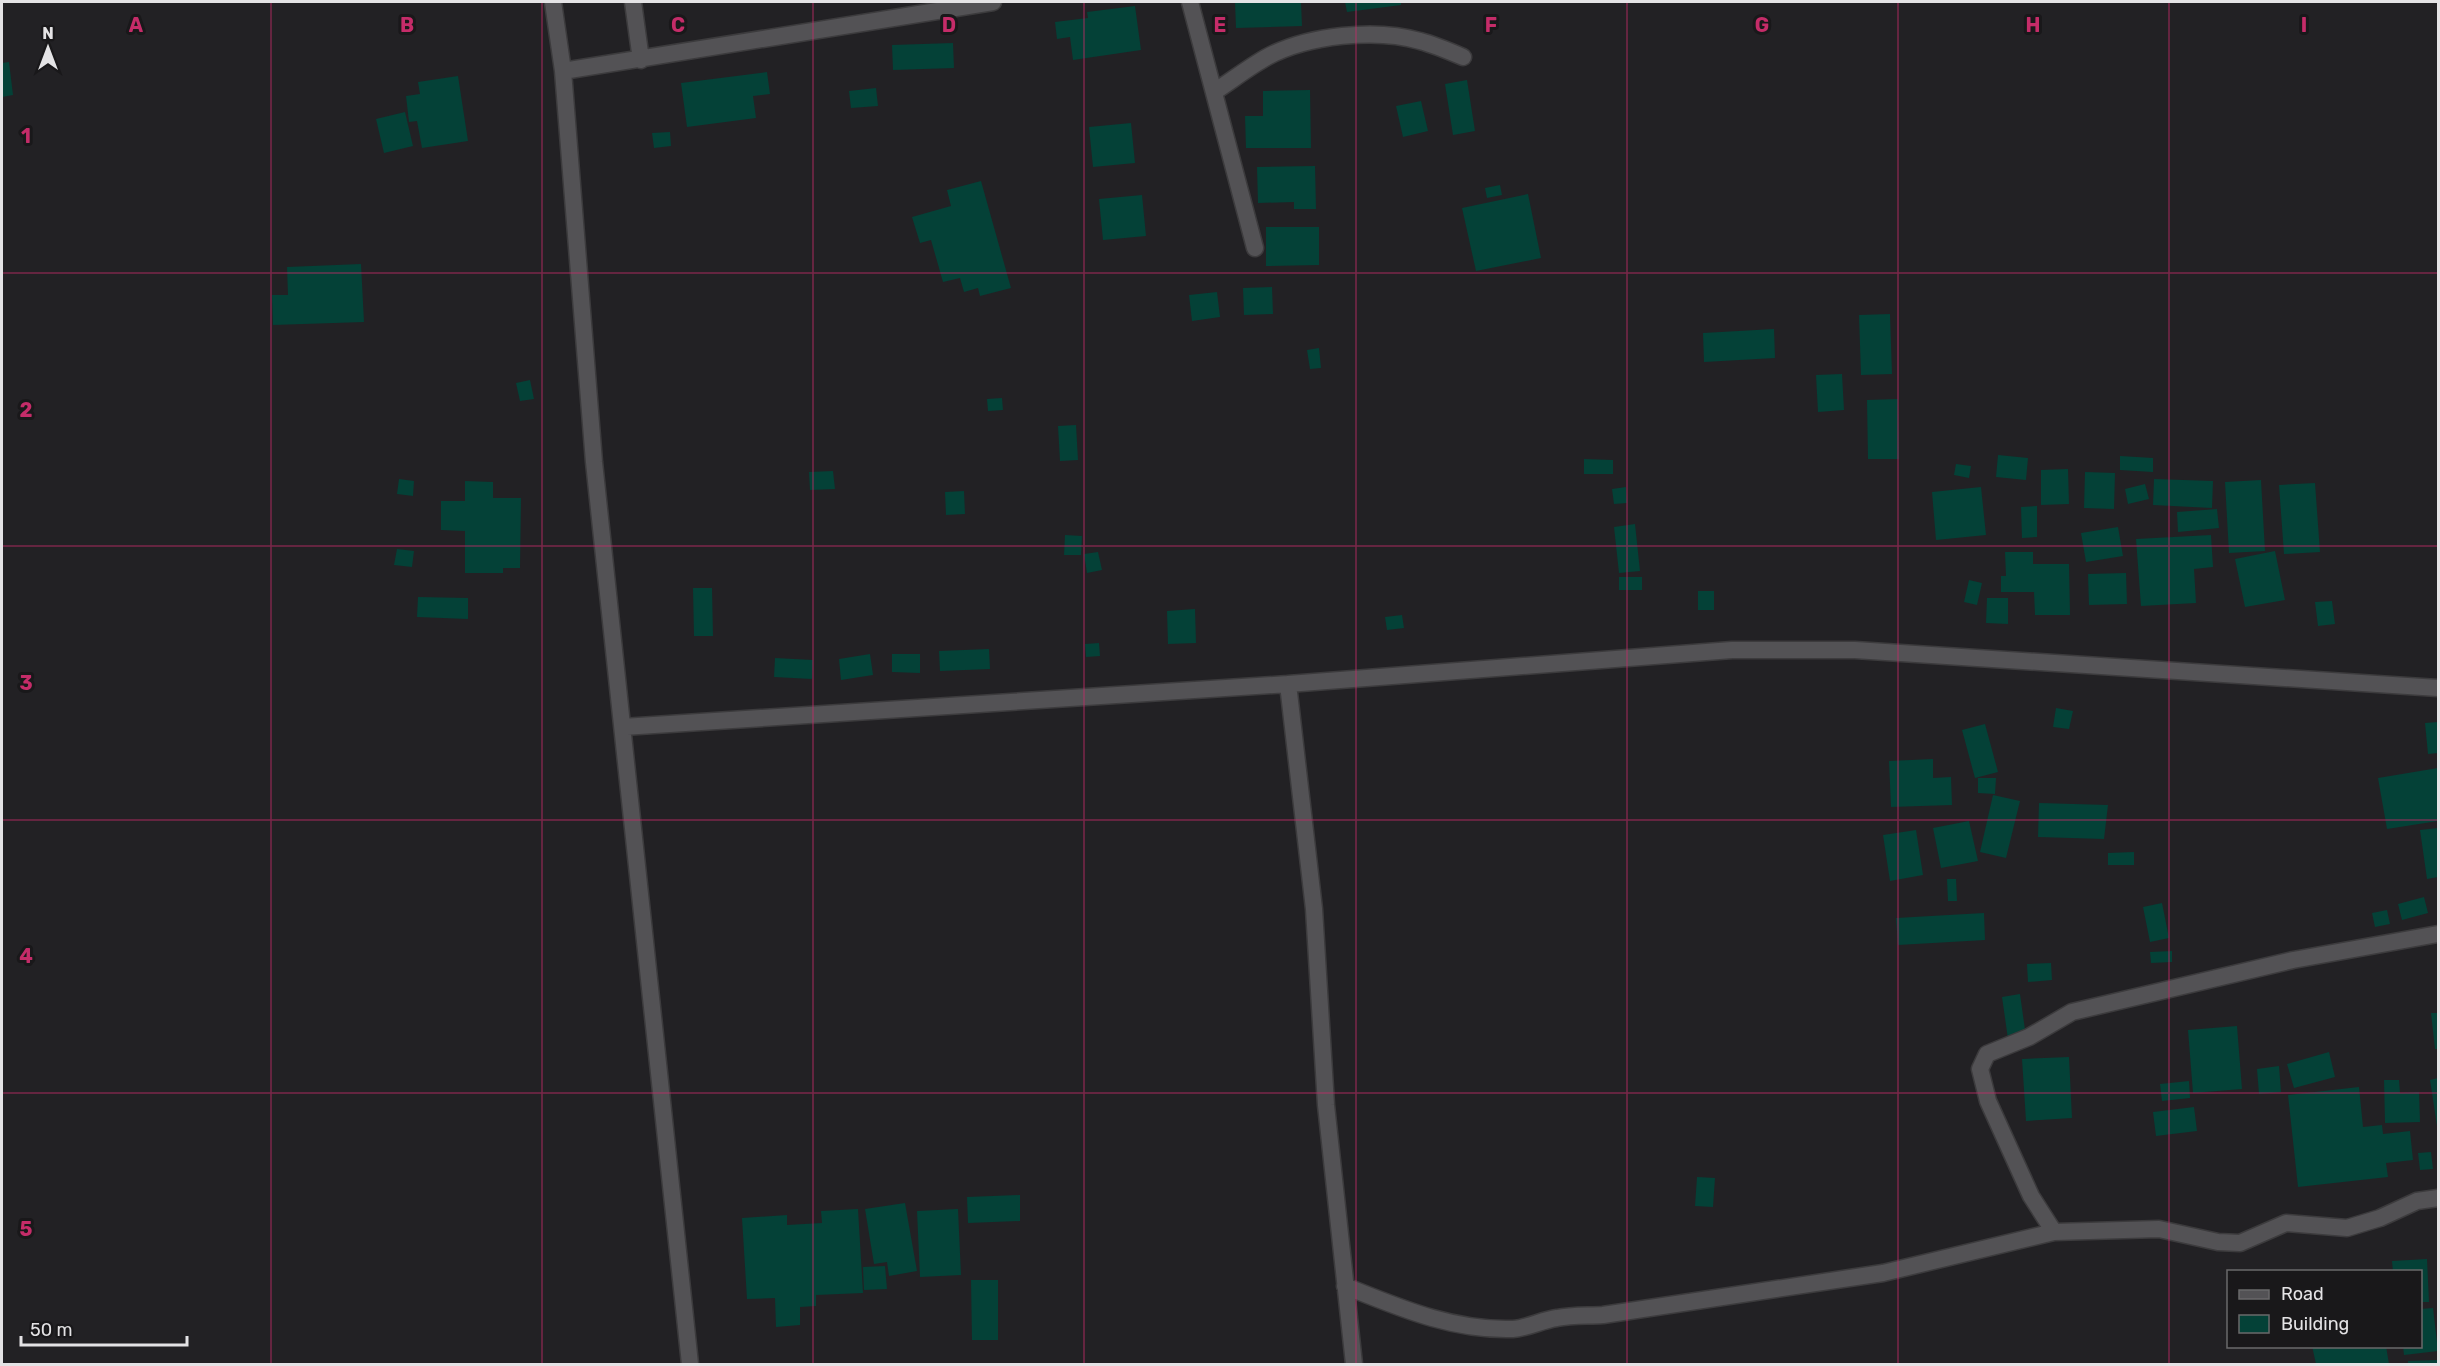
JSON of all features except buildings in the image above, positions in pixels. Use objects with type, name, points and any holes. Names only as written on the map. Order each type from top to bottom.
[{"type":"street","points":[[553,2],[563,71],[594,462],[690,1365]]},
{"type":"street","points":[[633,2],[641,60]]},
{"type":"street","points":[[563,71],[993,2]]},
{"type":"street","points":[[1190,2],[1255,248]]},
{"type":"street","points":[[1214,92],[1268,57],[1297,45],[1330,38],[1371,34],[1419,40],[1463,57]]},
{"type":"street","points":[[623,727],[1288,684],[1732,650],[1855,650],[2439,688]]},
{"type":"street","points":[[1288,684],[1314,909],[1326,1105],[1354,1365]]},
{"type":"street","points":[[2055,1232],[2031,1196],[1988,1101],[1980,1069],[1987,1054],[2029,1036],[2072,1012],[2293,960],[2439,934]]},
{"type":"street","points":[[1346,1286],[1413,1313],[1447,1323],[1477,1328],[1516,1329],[1557,1318],[1603,1315],[1883,1273],[2055,1232],[2159,1229],[2218,1242],[2240,1243],[2286,1223],[2347,1228],[2380,1218],[2417,1201],[2439,1198]]}]
